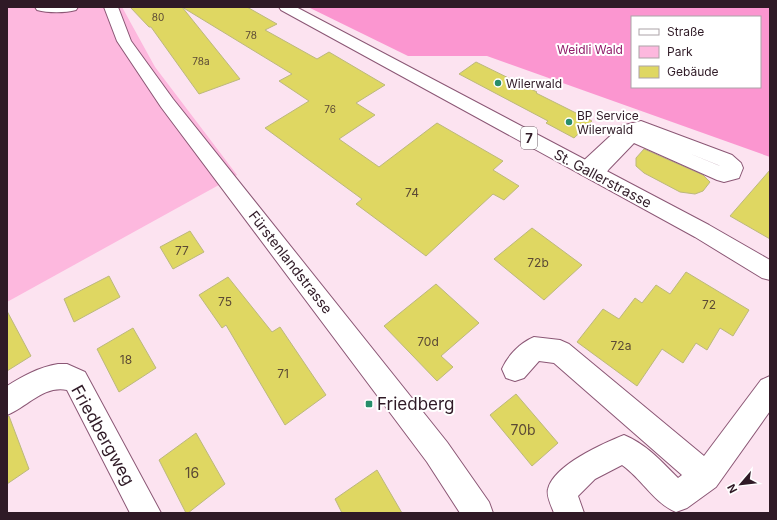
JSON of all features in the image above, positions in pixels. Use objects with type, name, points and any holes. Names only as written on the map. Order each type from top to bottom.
[{"type":"street","points":[[42,7],[71,7]]},
{"type":"street","name":"Fürstenlandstrasse","points":[[111,7],[124,41],[167,103],[437,452],[478,513]]},
{"type":"street","name":"St. Gallerstrasse","points":[[286,7],[702,231],[770,271]]},
{"type":"street","points":[[641,126],[725,160],[734,168],[732,173],[724,175],[632,136],[602,164],[591,171],[627,130],[641,126]]},
{"type":"street","points":[[515,369],[534,349],[560,352],[706,477]]},
{"type":"street","name":"Friedbergweg","points":[[7,402],[44,379],[62,375],[70,377],[76,381],[146,513]]},
{"type":"street","points":[[569,513],[562,492],[585,469],[624,450],[641,461],[676,497],[706,477],[770,389]]},
{"type":"green space","points":[[7,7],[122,7],[155,67],[237,175],[7,302]]},
{"type":"green space","name":"Weidli Wald","points":[[308,7],[770,7],[770,157],[487,56],[408,56]]},
{"type":"building","points":[[130,7],[182,7],[240,79],[199,94],[151,27],[149,27]]},
{"type":"building","points":[[182,7],[247,7],[277,24],[265,30],[317,59],[329,52],[385,85],[356,103],[375,115],[339,139],[379,167],[437,123],[503,161],[493,170],[519,186],[504,200],[493,194],[426,256],[356,204],[362,199],[265,128],[309,101],[279,81],[292,74]]},
{"type":"building","points":[[476,62],[592,121],[574,138],[546,123],[548,121],[459,74]]},
{"type":"building","points":[[644,149],[703,175],[710,182],[703,191],[695,194],[680,192],[644,173],[636,166],[636,158]]},
{"type":"building","points":[[770,170],[770,239],[730,216]]},
{"type":"building","points":[[532,228],[582,265],[544,300],[494,259]]},
{"type":"building","points":[[190,231],[204,252],[173,269],[160,247]]},
{"type":"building","points":[[686,272],[749,310],[733,336],[720,328],[707,350],[696,343],[683,363],[662,349],[637,386],[577,342],[603,309],[619,319],[635,298],[642,303],[656,285],[670,294]]},
{"type":"building","points":[[109,276],[120,297],[74,322],[64,299]]},
{"type":"building","points":[[228,277],[272,332],[280,327],[326,395],[285,425],[226,325],[222,328],[199,295]]},
{"type":"building","points":[[436,284],[479,323],[441,356],[453,367],[437,381],[384,326]]},
{"type":"building","points":[[7,311],[31,356],[7,371]]},
{"type":"building","points":[[133,328],[156,368],[119,392],[97,349]]},
{"type":"building","points":[[516,394],[558,443],[532,466],[490,415]]},
{"type":"building","points":[[9,416],[29,469],[7,484],[7,417]]},
{"type":"building","points":[[196,433],[225,484],[186,513],[159,460]]},
{"type":"building","points":[[377,470],[402,513],[342,513],[335,499]]},
{"type":"place","name":"Wilerwald","points":[[498,83]]},
{"type":"place","name":"BP Service Wilerwald","points":[[569,122]]},
{"type":"place","name":"Friedberg","points":[[369,404]]}]
